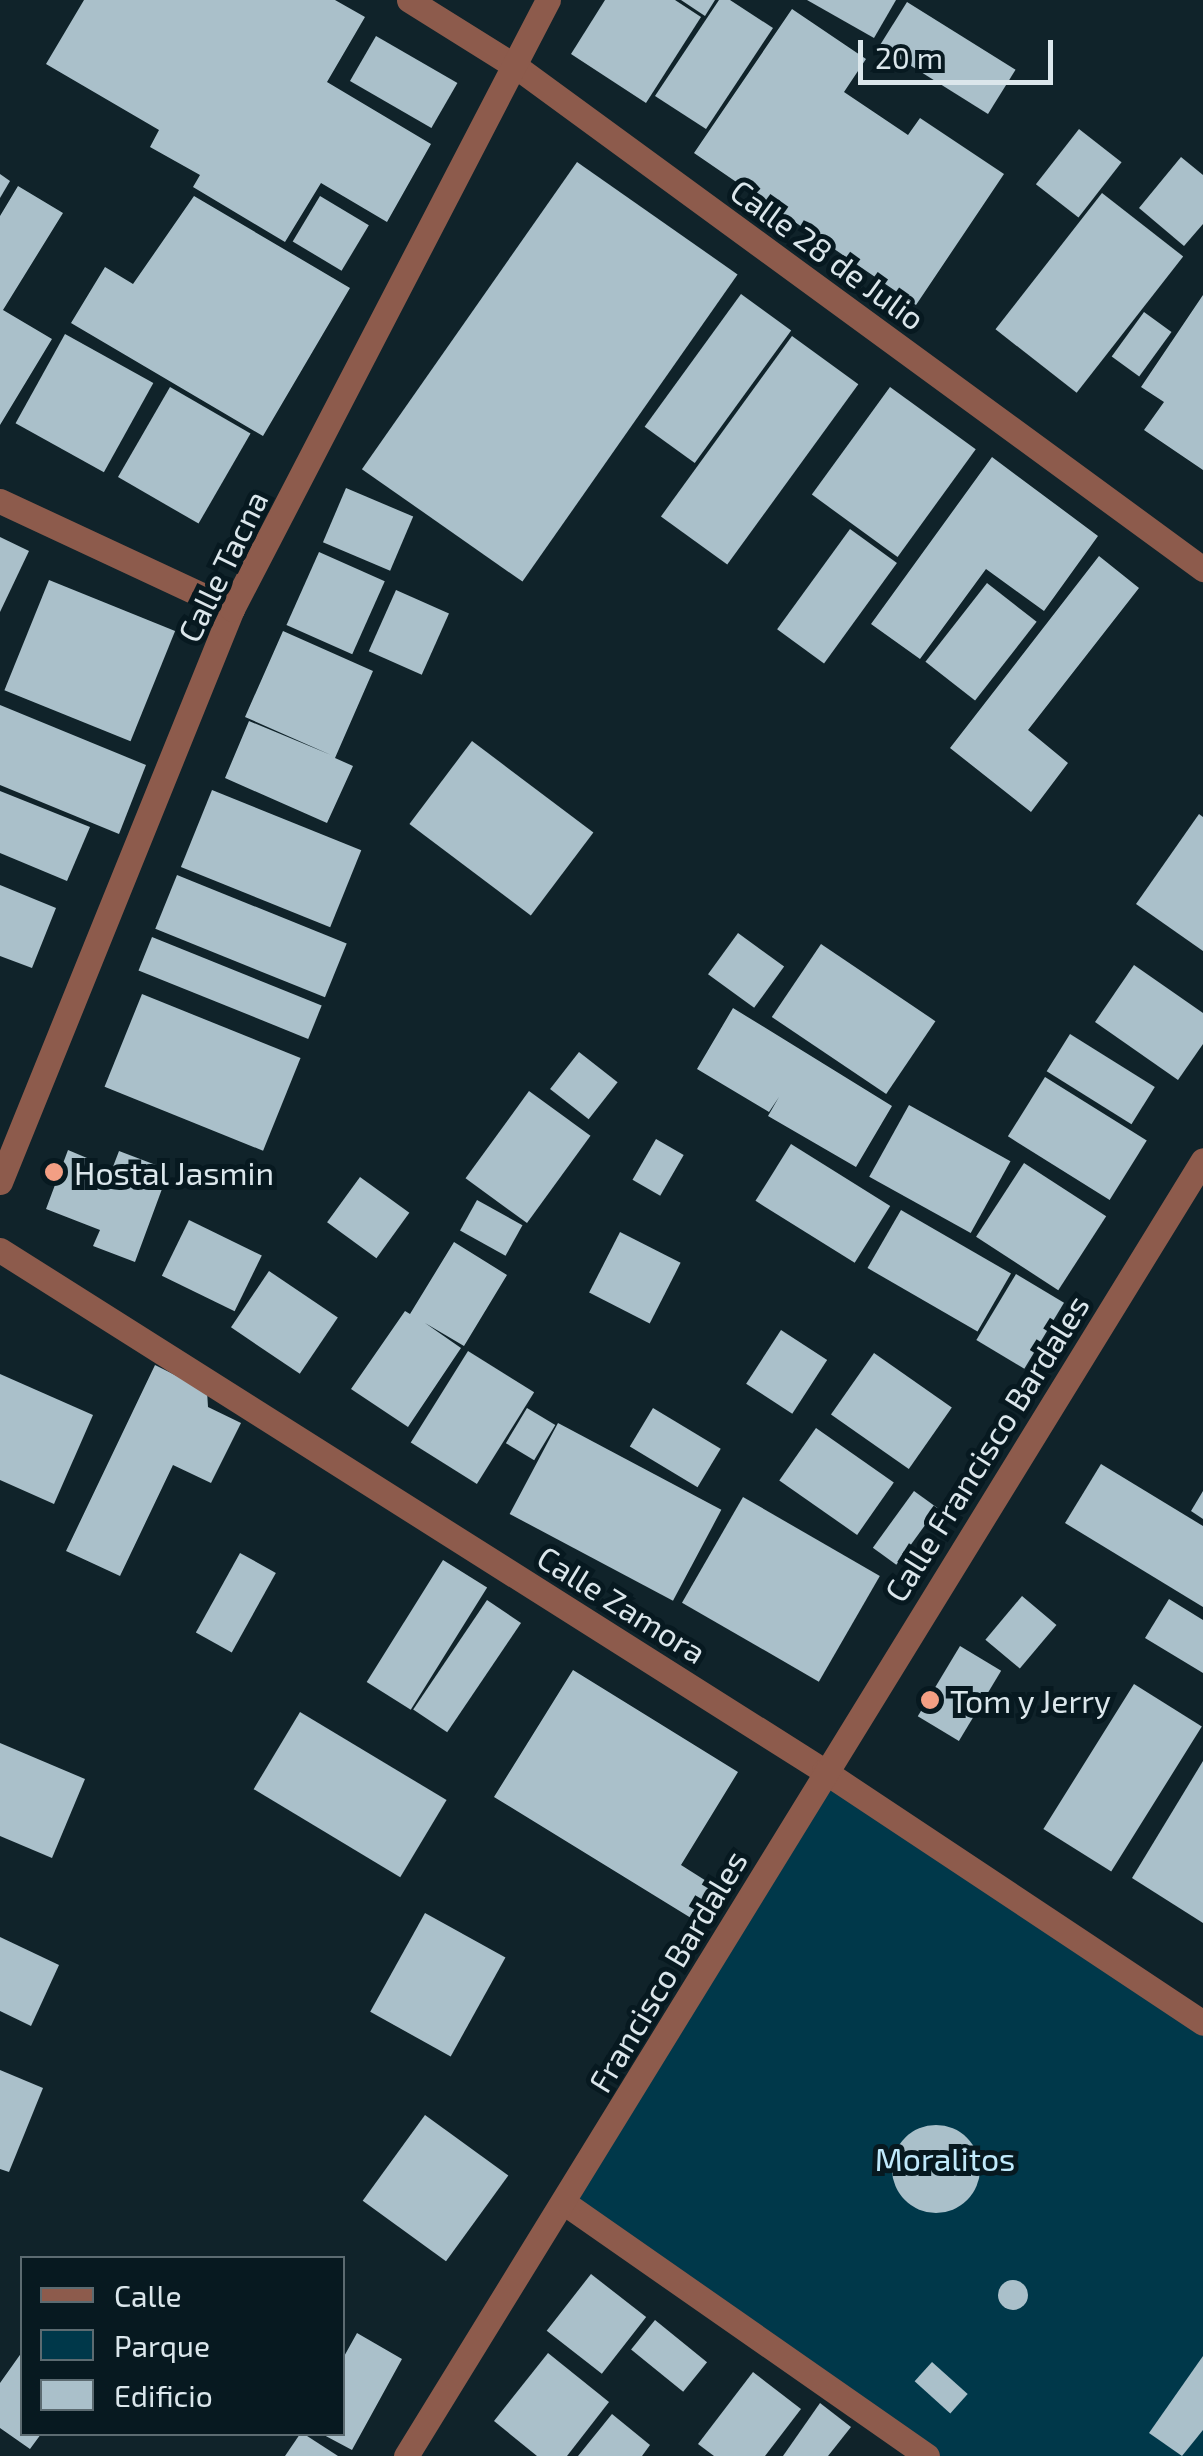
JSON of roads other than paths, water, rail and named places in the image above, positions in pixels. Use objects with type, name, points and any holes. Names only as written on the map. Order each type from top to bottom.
[{"type":"street","name":"Calle 28 de Julio","points":[[409,0],[518,68],[1203,569]]},
{"type":"street","name":"Calle Tacna","points":[[0,1182],[232,610],[518,68],[548,0]]},
{"type":"street","points":[[0,501],[232,610]]},
{"type":"street","name":"Calle Francisco Bardales","points":[[824,1771],[1203,1160]]},
{"type":"street","name":"Calle Zamora","points":[[0,1250],[824,1771],[1203,2023]]},
{"type":"street","name":"Francisco Bardales","points":[[566,2204],[824,1771]]},
{"type":"street","points":[[406,2456],[566,2204],[927,2456]]},
{"type":"place","name":"Hostal Jasmin","points":[[54,1172]]},
{"type":"place","name":"Tom y Jerry","points":[[930,1700]]},
{"type":"park label","name":"Moralitos","points":[[945,2158]]}]
